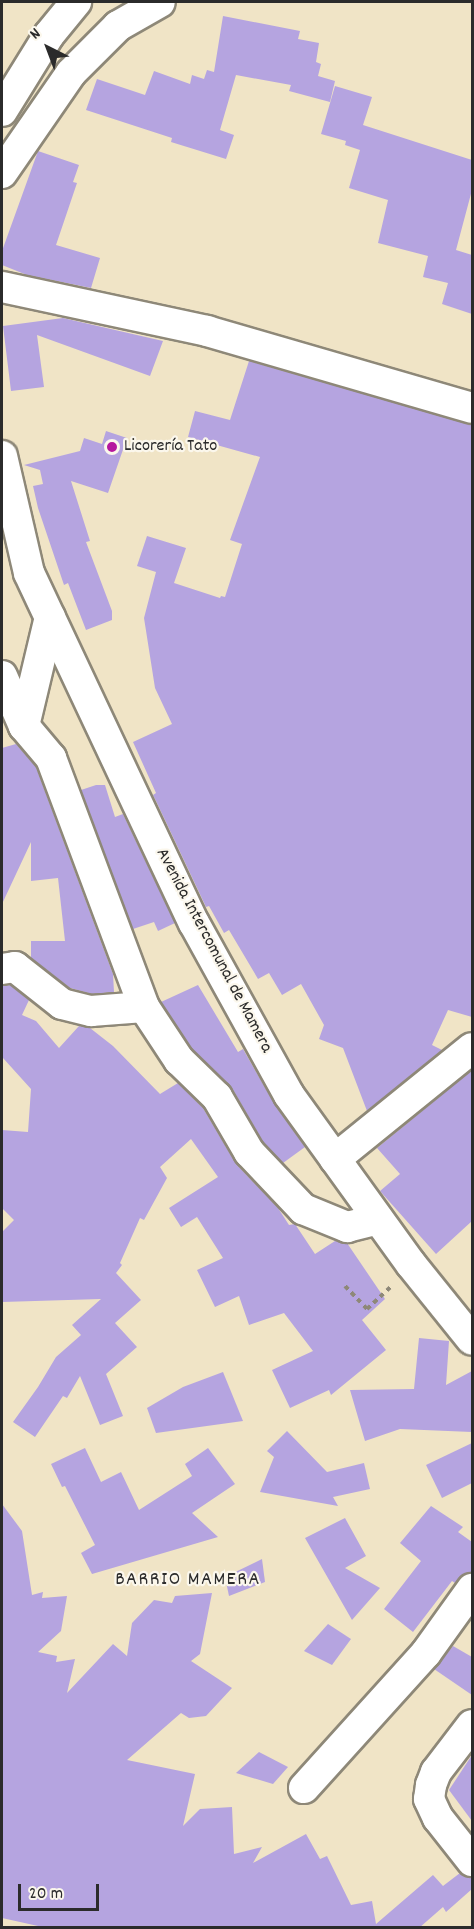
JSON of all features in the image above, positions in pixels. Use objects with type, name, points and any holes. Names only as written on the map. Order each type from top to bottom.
[{"type":"street","points":[[2,111],[49,35],[76,2]]},
{"type":"street","points":[[2,173],[71,73],[117,26],[160,2]]},
{"type":"street","points":[[2,287],[207,331],[472,408]]},
{"type":"street","name":"Avenida Intercomunal de Mamera","points":[[2,456],[5,487],[29,573],[194,923],[289,1095],[378,1219],[472,1340]]},
{"type":"street","points":[[24,726],[50,617]]},
{"type":"street","points":[[2,676],[24,726],[51,758],[144,1007],[178,1060],[217,1097],[249,1152],[303,1209],[347,1227],[378,1219]]},
{"type":"street","points":[[2,969],[15,967],[62,1004],[91,1011],[144,1007]]},
{"type":"street","points":[[335,1159],[472,1047]]},
{"type":"street","points":[[304,1788],[426,1653],[472,1589]]},
{"type":"street","points":[[472,1725],[436,1772],[429,1799],[438,1818],[472,1861]]},
{"type":"path","points":[[345,1286],[367,1309]]},
{"type":"building","points":[[223,16],[300,31],[298,39],[319,43],[316,62],[321,64],[318,76],[335,81],[330,102],[289,91],[291,85],[236,75],[220,130],[234,135],[226,159],[171,142],[172,138],[86,110],[97,79],[145,95],[154,71],[190,84],[192,75],[204,79],[207,70],[214,72]]},
{"type":"building","points":[[335,86],[372,97],[363,125],[472,160],[472,190],[456,250],[472,255],[472,314],[442,304],[448,283],[423,277],[428,256],[378,243],[388,200],[349,188],[360,150],[345,145],[346,141],[321,134]]},
{"type":"building","points":[[38,151],[79,165],[73,182],[77,183],[56,245],[100,258],[91,288],[27,275],[2,265],[2,251]]},
{"type":"building","points":[[63,318],[163,341],[150,376],[37,335],[44,387],[11,391],[3,326]]},
{"type":"building","points":[[249,361],[472,425],[472,1017],[448,1010],[432,1045],[442,1050],[367,1111],[343,1048],[319,1039],[324,1025],[301,984],[282,995],[269,973],[258,979],[229,930],[224,933],[209,906],[206,907],[153,795],[156,793],[133,742],[172,724],[155,688],[144,618],[156,572],[137,566],[147,536],[186,548],[174,583],[220,598],[225,597],[242,544],[230,540],[260,457],[188,437],[195,411],[230,420]]},
{"type":"building","points":[[106,431],[127,438],[108,493],[71,481],[90,541],[86,542],[112,611],[112,620],[86,630],[68,583],[64,585],[38,508],[33,486],[43,484],[40,470],[24,465],[80,451],[84,438],[102,444]]},
{"type":"building","points":[[16,744],[36,767],[113,974],[114,992],[92,994],[70,988],[31,958],[31,941],[65,941],[58,878],[31,881],[31,842],[2,904],[2,748]]},
{"type":"building","points":[[96,785],[105,785],[115,817],[123,814],[175,923],[158,931],[154,922],[133,929],[81,790]]},
{"type":"building","points":[[10,985],[29,1000],[22,1015],[36,1021],[59,1048],[79,1026],[90,1028],[113,1046],[160,1094],[178,1083],[203,1108],[236,1164],[278,1208],[289,1225],[295,1224],[315,1254],[335,1241],[347,1243],[385,1299],[362,1320],[386,1350],[331,1395],[329,1390],[290,1408],[272,1370],[313,1351],[284,1313],[249,1325],[239,1296],[215,1307],[197,1270],[223,1258],[197,1217],[181,1227],[169,1208],[218,1177],[191,1139],[160,1167],[167,1178],[144,1220],[140,1218],[120,1263],[122,1265],[116,1273],[141,1300],[115,1323],[137,1347],[106,1374],[123,1416],[100,1425],[80,1376],[67,1398],[63,1396],[35,1437],[13,1422],[56,1357],[81,1335],[72,1325],[101,1299],[2,1302],[2,1232],[14,1220],[2,1208],[2,1130],[28,1132],[31,1089],[3,1058],[2,1062],[2,986]]},
{"type":"building","points":[[198,985],[238,1052],[243,1049],[275,1105],[305,1147],[283,1163],[263,1142],[232,1088],[192,1049],[161,1002]]},
{"type":"building","points":[[472,1070],[472,1221],[436,1254],[380,1191],[400,1174],[377,1148]]},
{"type":"building","points":[[419,1338],[449,1341],[446,1385],[472,1371],[472,1432],[400,1429],[365,1441],[350,1390],[414,1389]]},
{"type":"building","points":[[223,1372],[243,1421],[156,1433],[147,1408],[183,1387]]},
{"type":"building","points":[[287,1431],[327,1472],[364,1463],[370,1489],[333,1497],[338,1506],[260,1492],[274,1457],[267,1451]]},
{"type":"building","points":[[472,1443],[472,1483],[442,1498],[426,1465]]},
{"type":"building","points":[[85,1448],[101,1482],[121,1472],[139,1510],[192,1476],[185,1464],[208,1448],[235,1484],[192,1513],[218,1537],[92,1574],[81,1553],[95,1545],[65,1486],[62,1487],[51,1464]]},
{"type":"building","points":[[2,1504],[22,1531],[32,1595],[43,1592],[42,1598],[67,1596],[61,1631],[38,1652],[57,1656],[56,1662],[75,1659],[67,1693],[113,1644],[127,1656],[132,1623],[154,1600],[172,1603],[175,1596],[212,1593],[200,1654],[191,1661],[232,1688],[206,1716],[189,1718],[181,1713],[127,1760],[195,1774],[183,1826],[200,1809],[232,1807],[234,1854],[262,1847],[253,1863],[306,1834],[320,1859],[327,1856],[351,1905],[372,1901],[376,1924],[433,1875],[443,1886],[460,1873],[472,1878],[472,1889],[446,1912],[443,1907],[419,1928],[47,1928],[2,1918]]},
{"type":"building","points":[[431,1506],[463,1527],[458,1532],[472,1542],[472,1572],[464,1574],[455,1583],[452,1581],[413,1632],[384,1609],[421,1561],[400,1543]]},
{"type":"building","points":[[345,1518],[366,1556],[345,1568],[380,1588],[352,1620],[305,1538]]},
{"type":"building","points":[[262,1559],[265,1582],[229,1596],[225,1577]]},
{"type":"building","points":[[328,1624],[351,1639],[332,1665],[304,1651]]},
{"type":"building","points":[[453,1646],[472,1657],[472,1695],[434,1669]]},
{"type":"building","points":[[259,1752],[288,1767],[273,1784],[236,1773]]},
{"type":"building","points":[[472,1755],[472,1821],[449,1790]]},
{"type":"place","name":"Licorería Tato","points":[[112,447]]},
{"type":"district","name":"BARRIO MAMERA","points":[[188,1580]]}]
